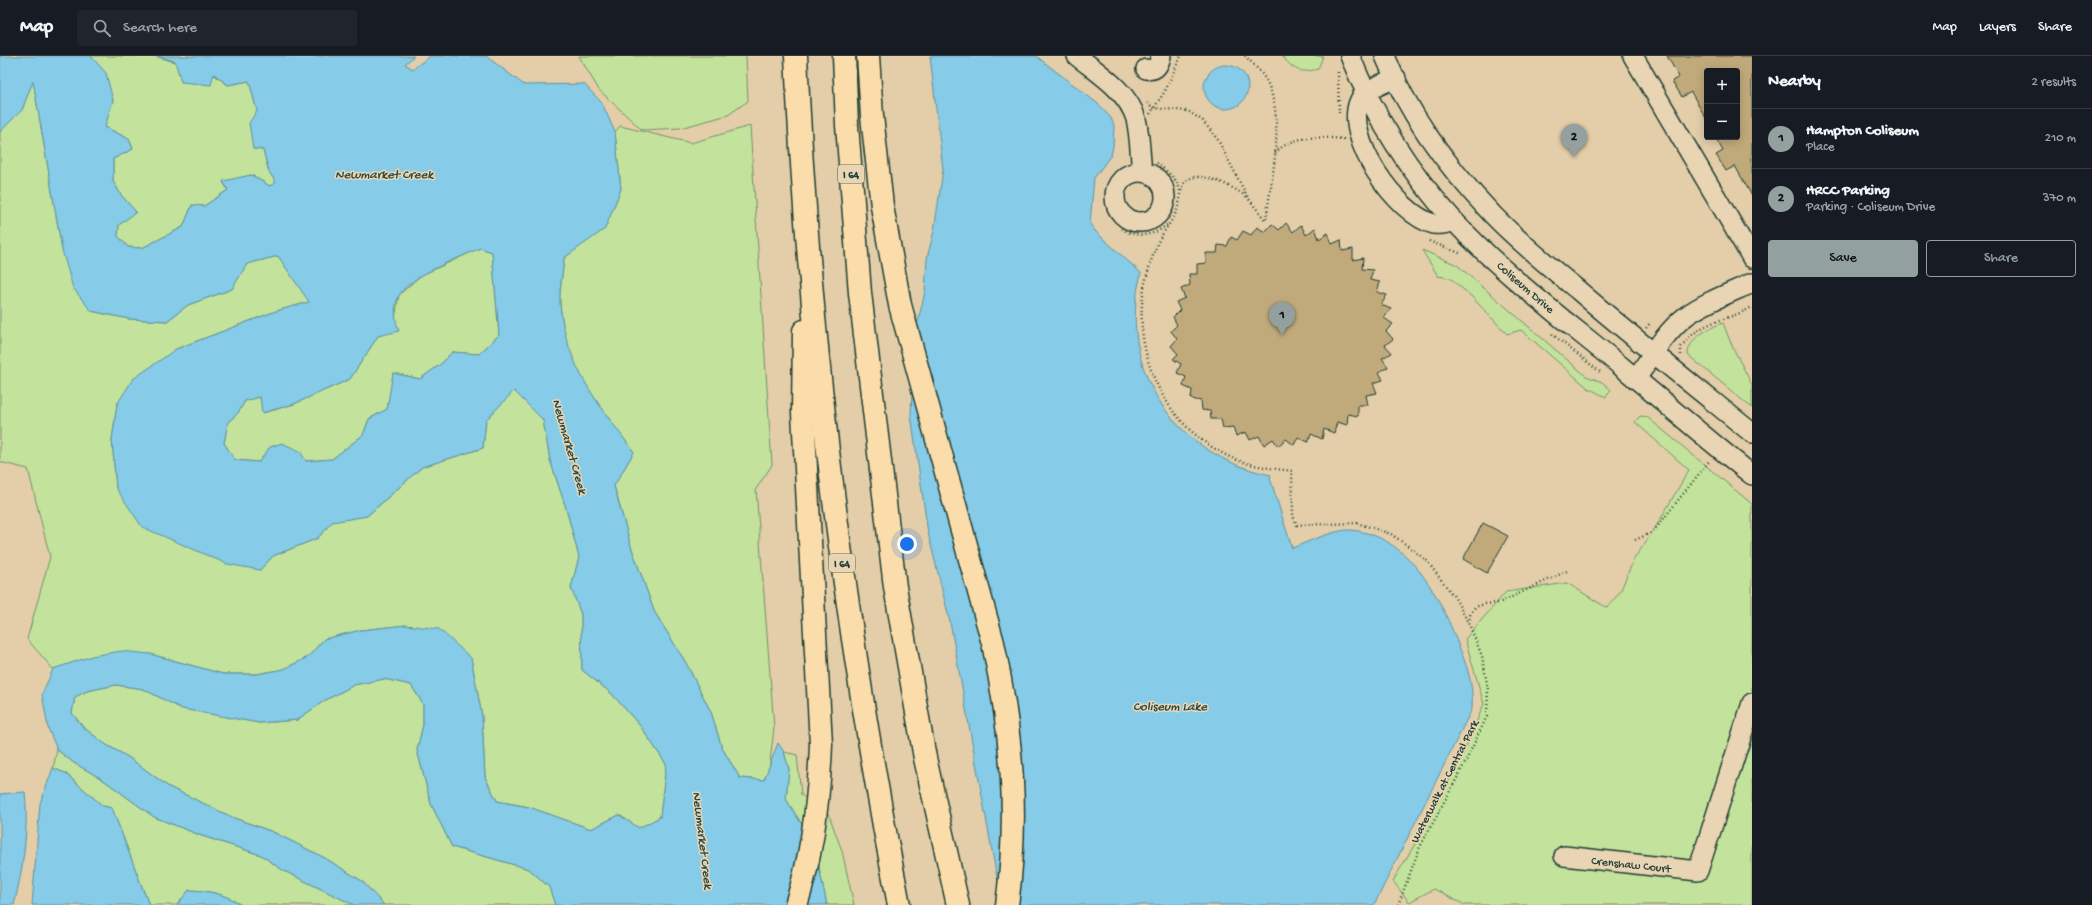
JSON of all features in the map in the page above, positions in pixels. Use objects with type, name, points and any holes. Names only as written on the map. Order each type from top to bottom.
[{"type":"highway","name":"I 64","points":[[796,56],[817,339],[847,604],[869,746],[899,905]]},
{"type":"highway","name":"I 64","points":[[844,56],[847,125],[860,293],[895,587],[925,758],[958,905]]},
{"type":"highway","points":[[868,56],[872,116],[882,206],[900,305],[993,643],[1005,700],[1012,753],[1013,805],[1013,849],[1007,905]]},
{"type":"highway","points":[[796,905],[810,849],[819,791],[821,744],[803,413],[807,218]]},
{"type":"street","points":[[1077,56],[1115,88],[1129,102],[1136,119],[1148,165],[1161,183],[1166,198],[1161,212],[1148,221],[1133,222],[1126,218],[1116,205],[1116,189],[1126,176],[1148,165]]},
{"type":"street","points":[[1146,69],[1151,70],[1156,68],[1159,64],[1161,56]]},
{"type":"street","name":"Coliseum Drive","points":[[1350,56],[1367,92],[1404,157],[1454,221],[1476,244],[1526,288],[1752,475]]},
{"type":"street","points":[[1385,56],[1406,98],[1432,140],[1459,176],[1494,216],[1527,247],[1654,354],[1752,433]]},
{"type":"street","points":[[1633,56],[1752,258]]},
{"type":"street","points":[[1396,78],[1367,92],[1360,98],[1357,108],[1360,139],[1368,158],[1379,177],[1401,204],[1420,218],[1434,224],[1444,224],[1454,221]]},
{"type":"street","points":[[1636,379],[1684,317],[1699,307],[1752,283]]},
{"type":"street","name":"Crenshaw Court","points":[[1564,856],[1698,871],[1752,703]]},
{"type":"path","points":[[1149,120],[1149,115],[1165,91],[1181,56]]},
{"type":"path","points":[[1144,98],[1154,108],[1188,111],[1203,121],[1218,140],[1248,198],[1266,221],[1275,153],[1276,111],[1267,81],[1245,56]]},
{"type":"path","points":[[1275,153],[1281,147],[1306,138],[1345,139]]},
{"type":"path","points":[[1148,165],[1176,180],[1180,192]]},
{"type":"path","points":[[1180,192],[1182,184],[1190,178],[1199,176],[1224,183],[1248,198]]},
{"type":"path","name":"Waterwalk at Central Park","points":[[1180,192],[1180,203],[1176,215],[1158,242],[1145,282],[1142,306],[1142,331],[1149,367],[1162,395],[1181,421],[1202,441],[1222,454],[1255,466],[1292,471],[1293,516],[1297,524],[1357,523],[1392,534],[1408,546],[1437,574],[1455,598],[1469,624],[1482,656],[1487,678],[1487,716],[1465,763],[1420,846],[1398,905]]},
{"type":"path","points":[[1126,218],[1121,228],[1128,233],[1138,235],[1160,230],[1170,223]]},
{"type":"path","points":[[1682,358],[1681,347],[1695,332],[1710,323],[1738,316],[1752,307]]},
{"type":"path","points":[[1635,540],[1651,533],[1657,527],[1712,458]]},
{"type":"path","points":[[1469,624],[1470,615],[1475,607],[1484,604],[1499,603],[1569,570]]},
{"type":"green space","points":[[91,56],[155,56],[213,74],[228,85],[249,81],[257,111],[253,149],[263,150],[269,172],[276,182],[270,186],[251,175],[223,182],[228,190],[204,206],[192,205],[183,227],[142,248],[128,247],[118,236],[119,225],[136,212],[121,195],[113,181],[113,159],[133,149],[129,139],[105,127],[113,100]]},
{"type":"green space","points":[[579,56],[746,56],[748,101],[728,115],[680,128],[642,130],[599,90]]},
{"type":"green space","points":[[1282,56],[1323,56],[1318,69],[1301,71],[1290,65]]},
{"type":"green space","points":[[33,80],[62,250],[91,311],[129,319],[167,321],[188,305],[232,289],[247,264],[278,256],[310,302],[276,311],[176,349],[117,404],[112,440],[116,488],[260,570],[273,556],[318,538],[332,521],[367,516],[422,467],[483,448],[486,420],[514,390],[543,420],[550,460],[566,508],[579,557],[571,588],[581,614],[582,670],[611,693],[641,727],[666,764],[660,817],[639,828],[619,815],[591,829],[529,807],[497,801],[485,777],[482,716],[471,658],[406,625],[361,630],[324,639],[308,657],[284,669],[257,674],[223,674],[150,654],[73,663],[53,669],[27,639],[50,557],[28,469],[0,462],[0,132],[22,110]]},
{"type":"green space","points":[[620,126],[691,143],[750,126],[772,465],[756,489],[774,728],[769,770],[764,780],[740,778],[722,748],[711,712],[686,663],[654,611],[631,546],[614,486],[634,452],[585,383],[569,347],[563,326],[560,298],[564,258],[605,228],[621,189],[615,132]]},
{"type":"green space","points":[[480,248],[492,252],[499,335],[479,354],[452,352],[442,363],[420,379],[394,373],[387,409],[369,419],[363,435],[332,459],[306,461],[270,447],[259,462],[235,460],[224,443],[228,422],[238,413],[245,401],[260,397],[263,413],[294,404],[350,379],[378,336],[395,319],[399,295],[420,276]]},
{"type":"green space","points":[[1422,250],[1457,265],[1586,376],[1602,382],[1611,390],[1606,397],[1588,388],[1521,330],[1507,334],[1471,296],[1450,278],[1438,276]]},
{"type":"green space","points":[[1723,323],[1732,346],[1752,385],[1752,408],[1688,355],[1689,349],[1700,334]]},
{"type":"green space","points":[[1640,416],[1647,417],[1752,504],[1752,905],[1465,905],[1434,889],[1409,902],[1393,881],[1422,832],[1463,754],[1484,704],[1465,639],[1506,592],[1567,583],[1607,608],[1620,592],[1634,559],[1654,530],[1689,470],[1635,422]]},
{"type":"green space","points":[[384,679],[411,685],[423,704],[423,725],[417,750],[431,804],[452,847],[529,869],[549,887],[555,905],[384,905],[362,881],[325,858],[273,832],[234,818],[169,787],[128,757],[105,744],[83,727],[72,713],[75,697],[87,691],[116,685],[143,689],[183,709],[259,723],[297,720],[324,701],[354,685]]},
{"type":"green space","points":[[57,750],[74,763],[102,779],[154,817],[202,836],[261,855],[284,871],[354,905],[241,905],[216,893],[189,890],[177,905],[149,905],[112,808],[103,806],[65,773],[53,768]]},
{"type":"green space","points":[[784,752],[797,755],[801,795],[829,815],[842,851],[854,905],[827,905],[814,844],[786,799],[789,769]]},
{"type":"water","name":"Newmarket Creek","points":[[0,56],[91,56],[106,73],[113,100],[105,127],[129,139],[133,149],[113,159],[113,181],[121,195],[136,212],[119,225],[118,236],[128,247],[142,248],[183,227],[192,205],[204,206],[228,190],[223,181],[251,175],[270,186],[276,182],[269,172],[263,150],[253,149],[249,123],[257,111],[249,81],[228,85],[214,74],[211,85],[181,82],[175,61],[155,56],[414,56],[405,64],[413,69],[430,56],[486,56],[524,85],[584,84],[602,103],[615,132],[621,189],[605,229],[564,258],[560,304],[563,326],[569,347],[577,366],[596,400],[634,452],[614,486],[631,546],[654,611],[686,663],[711,712],[722,748],[740,778],[764,780],[778,743],[784,752],[789,769],[786,799],[814,844],[827,905],[555,905],[549,887],[529,869],[452,847],[431,804],[417,750],[423,725],[423,704],[411,685],[384,679],[354,685],[324,701],[297,720],[259,723],[182,709],[143,689],[116,685],[87,691],[75,697],[72,713],[83,727],[105,744],[128,757],[169,787],[234,818],[273,832],[325,858],[362,881],[384,905],[354,905],[284,871],[261,855],[202,836],[154,817],[102,779],[74,763],[57,750],[48,728],[42,694],[53,669],[92,656],[121,651],[150,654],[223,674],[257,674],[284,669],[308,657],[324,639],[361,630],[406,625],[439,629],[471,658],[482,716],[485,777],[497,801],[529,807],[591,829],[619,815],[639,828],[660,817],[666,764],[641,727],[611,693],[582,670],[581,614],[571,588],[579,557],[566,508],[550,460],[543,420],[514,391],[486,420],[483,448],[422,467],[367,516],[332,522],[318,538],[273,556],[260,570],[227,564],[142,527],[116,488],[112,440],[117,404],[133,379],[176,349],[276,311],[309,302],[278,256],[247,264],[232,289],[188,305],[167,321],[129,319],[91,311],[73,288],[62,250],[33,81],[22,110],[0,132]],"holes":[[[480,248],[492,252],[499,335],[479,354],[452,352],[442,363],[420,379],[393,373],[387,409],[369,419],[363,435],[332,459],[306,461],[300,451],[282,443],[270,447],[259,462],[235,460],[224,443],[228,422],[238,413],[245,401],[260,397],[262,413],[294,404],[350,379],[378,336],[399,331],[396,322],[396,303],[400,294],[406,287],[425,274]]]},
{"type":"water","name":"Coliseum Lake","points":[[930,56],[1036,56],[1097,103],[1111,118],[1114,125],[1113,147],[1111,155],[1094,178],[1090,224],[1097,233],[1141,273],[1135,308],[1137,342],[1146,374],[1161,403],[1181,428],[1207,449],[1237,465],[1271,475],[1270,478],[1292,548],[1322,536],[1345,530],[1371,534],[1389,543],[1405,556],[1419,571],[1442,607],[1467,668],[1472,692],[1472,709],[1374,905],[1002,905],[950,622],[928,533],[911,415],[914,337],[925,292],[927,258],[934,231],[943,170]]},
{"type":"water","points":[[1222,65],[1230,65],[1235,66],[1242,71],[1247,78],[1247,96],[1242,103],[1235,108],[1222,109],[1214,106],[1207,99],[1204,91],[1204,83],[1207,75],[1214,68]]},
{"type":"water","points":[[53,768],[65,773],[103,806],[112,808],[149,905],[32,905],[40,803]]},
{"type":"water","points":[[25,792],[26,835],[14,905],[0,905],[0,794]]},
{"type":"water","points":[[189,890],[216,893],[241,905],[177,905]]},
{"type":"building","points":[[1667,56],[1752,56],[1752,196],[1735,166],[1726,171],[1716,155],[1723,151],[1717,140],[1740,140],[1740,68],[1704,68],[1704,115],[1691,92],[1682,97],[1672,81],[1679,77]]},
{"type":"building","points":[[1286,223],[1293,232],[1301,225],[1306,235],[1315,228],[1319,239],[1328,233],[1332,244],[1341,240],[1342,251],[1353,249],[1353,260],[1363,258],[1362,269],[1373,270],[1370,280],[1380,282],[1377,292],[1387,295],[1381,305],[1391,309],[1384,318],[1393,324],[1386,331],[1393,339],[1385,345],[1392,353],[1382,358],[1388,367],[1379,372],[1383,380],[1373,383],[1377,393],[1366,395],[1368,405],[1358,405],[1358,416],[1348,414],[1347,425],[1337,422],[1334,433],[1324,429],[1322,439],[1311,434],[1308,442],[1298,437],[1294,445],[1286,439],[1278,446],[1273,439],[1264,445],[1259,436],[1250,440],[1246,432],[1236,436],[1233,427],[1223,428],[1221,419],[1211,419],[1210,411],[1202,410],[1201,401],[1191,399],[1192,390],[1183,386],[1186,377],[1177,373],[1181,364],[1173,359],[1178,354],[1171,346],[1177,339],[1171,331],[1177,325],[1173,317],[1180,310],[1176,302],[1185,298],[1181,289],[1190,285],[1189,274],[1197,274],[1197,264],[1206,263],[1206,253],[1217,253],[1218,245],[1227,246],[1231,237],[1237,240],[1243,231],[1251,235],[1257,227],[1265,232],[1272,224],[1279,230]]},
{"type":"building","points":[[1483,523],[1508,536],[1487,573],[1463,559]]},
{"type":"place","name":"HRCC Parking","points":[[1574,157]]},
{"type":"place","name":"Hampton Coliseum","points":[[1282,335]]}]
